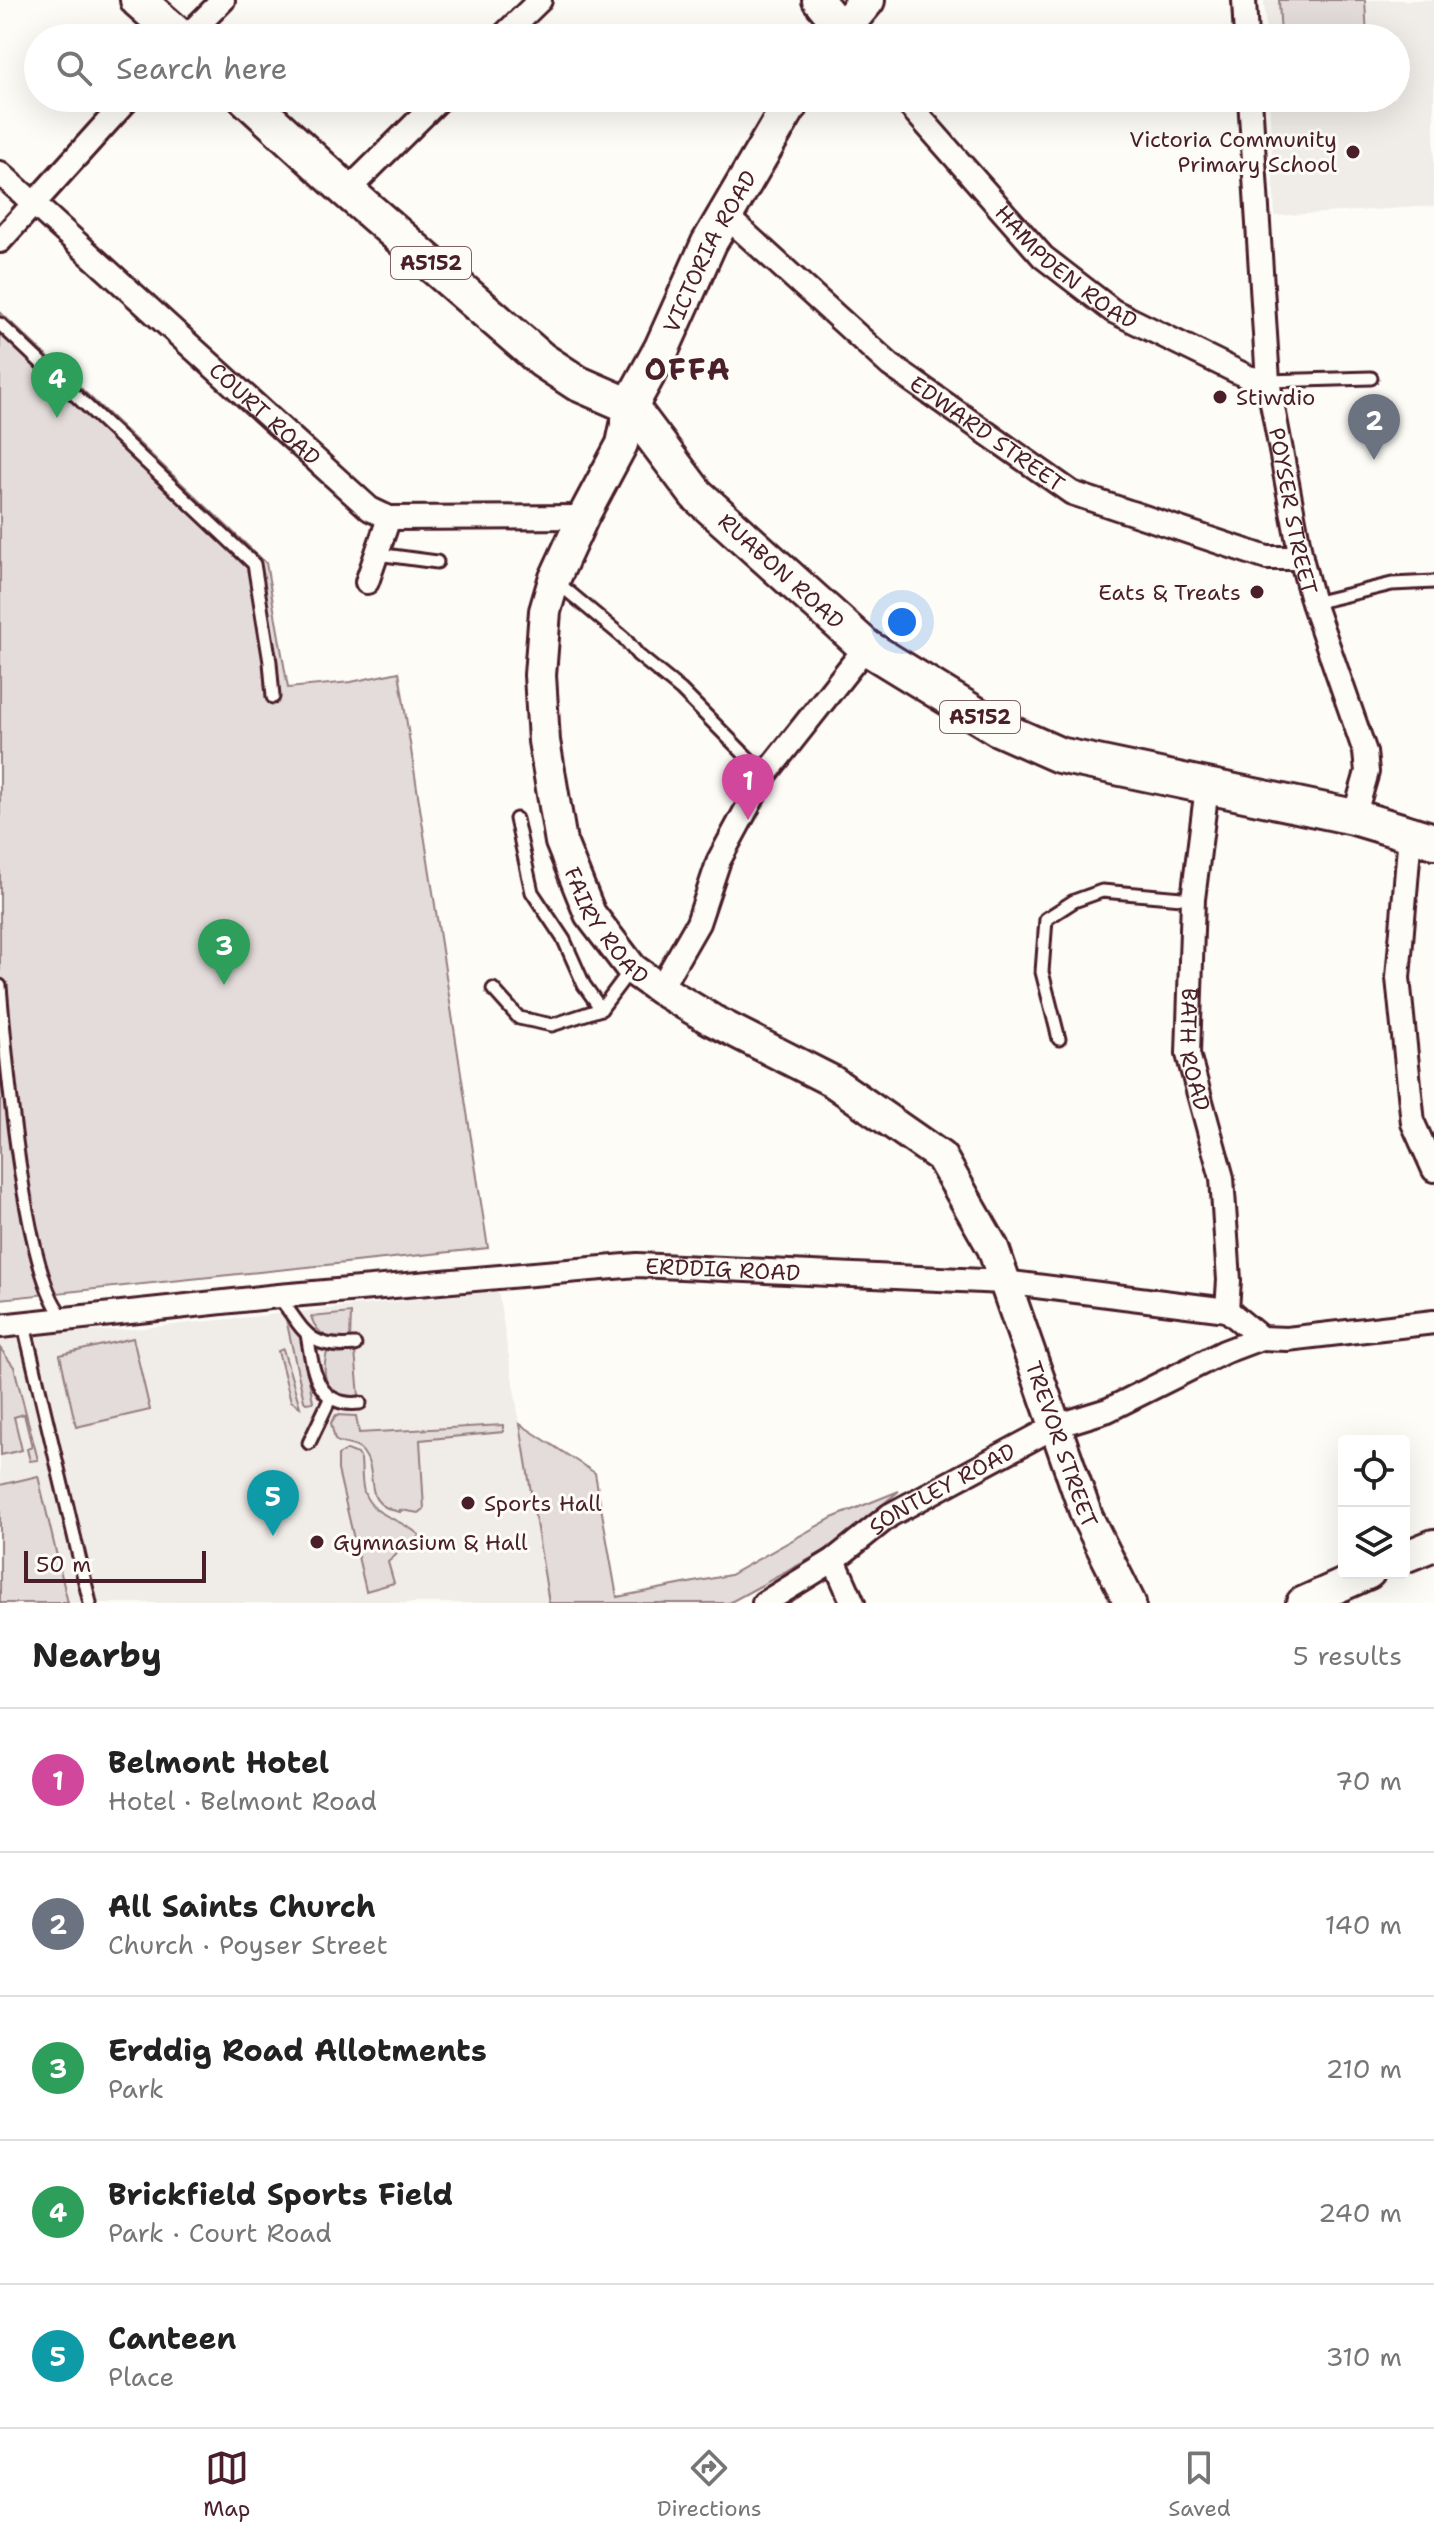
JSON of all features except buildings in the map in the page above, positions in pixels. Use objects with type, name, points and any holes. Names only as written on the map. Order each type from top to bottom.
[{"type":"main road","points":[[138,0],[166,24]]},
{"type":"main road","points":[[818,0],[834,24]]},
{"type":"main road","points":[[850,24],[867,0]]},
{"type":"main road","name":"RUABON ROAD","points":[[261,112],[347,191],[542,360],[577,383],[630,406],[656,437],[672,466],[696,494],[866,647],[998,728],[1059,755],[1354,817],[1422,837]]},
{"type":"main road","name":"VICTORIA ROAD","points":[[630,406],[662,348],[709,243],[786,112]]},
{"type":"main road","name":"FAIRY ROAD","points":[[630,406],[622,444],[583,517],[554,580],[545,611],[540,675],[544,741],[561,842],[590,914],[632,969],[660,989],[712,1020],[832,1081],[941,1157],[993,1248],[1004,1282]]},
{"type":"main road","name":"TREVOR STREET","points":[[1004,1282],[1087,1517],[1130,1603]]},
{"type":"main road","points":[[1410,1555],[1434,1545]]},
{"type":"main road","points":[[1302,1603],[1356,1579]]},
{"type":"street","points":[[198,24],[223,0]]},
{"type":"street","points":[[515,24],[540,0]]},
{"type":"street","points":[[1244,0],[1245,24]]},
{"type":"street","points":[[0,241],[116,112]]},
{"type":"street","points":[[347,191],[427,112]]},
{"type":"street","name":"HAMPDEN ROAD","points":[[915,112],[1043,257],[1113,311],[1248,377],[1268,381]]},
{"type":"street","name":"POYSER STREET","points":[[1251,112],[1268,381],[1301,558],[1313,603],[1365,752],[1367,772],[1354,817]]},
{"type":"street","name":"COURT ROAD","points":[[0,173],[370,509],[389,518]]},
{"type":"street","name":"EDWARD STREET","points":[[725,215],[890,365],[1072,493],[1267,558],[1301,558]]},
{"type":"street","points":[[367,582],[389,518],[583,517]]},
{"type":"street","points":[[660,989],[698,923],[719,860],[765,775],[866,647]]},
{"type":"street","name":"BATH ROAD","points":[[1207,787],[1193,899],[1188,1054],[1222,1178],[1229,1280],[1227,1310]]},
{"type":"street","points":[[1422,837],[1398,978],[1413,1123],[1434,1170]]},
{"type":"street","name":"ERDDIG ROAD","points":[[0,1326],[279,1296],[637,1265],[1004,1282],[1227,1310]]},
{"type":"street","points":[[1227,1310],[1261,1338],[1287,1339],[1434,1322]]},
{"type":"street","name":"SONTLEY ROAD","points":[[764,1603],[834,1560],[890,1515],[1056,1426],[1108,1410],[1224,1352],[1261,1338]]},
{"type":"street","points":[[834,1560],[853,1603]]},
{"type":"lane","points":[[0,324],[254,564],[273,697]]},
{"type":"lane","points":[[1268,381],[1371,378]]},
{"type":"lane","points":[[377,554],[437,562]]},
{"type":"lane","points":[[554,580],[681,690],[765,775]]},
{"type":"lane","points":[[1313,603],[1392,584],[1434,582]]},
{"type":"lane","points":[[516,819],[532,892],[564,940],[584,985],[601,1009]]},
{"type":"lane","points":[[1059,1039],[1042,972],[1046,919],[1074,901],[1102,891],[1193,899]]},
{"type":"lane","points":[[493,989],[519,1018],[552,1025],[601,1009],[632,969]]},
{"type":"lane","points":[[0,986],[24,1192],[39,1258],[54,1304],[68,1320]]},
{"type":"lane","points":[[279,1296],[307,1334],[318,1343],[355,1345]]},
{"type":"lane","points":[[24,1325],[90,1603]]},
{"type":"lane","points":[[307,1334],[315,1374],[322,1391],[338,1403],[360,1403]]},
{"type":"lane","points":[[309,1443],[330,1399]]},
{"type":"shaded area","name":"Victoria Community Primary School","points":[[1264,0],[1434,0],[1434,206],[1275,216],[1270,112],[1410,112],[1410,24],[1265,24]]},
{"type":"shaded area","points":[[1279,0],[1365,0],[1366,24],[1280,24]]},
{"type":"shaded area","points":[[0,312],[266,563],[288,688],[351,682],[399,672],[488,1248],[0,1299]]},
{"type":"shaded area","points":[[498,1291],[549,1603],[0,1603],[0,1337],[134,1329]]},
{"type":"shaded area","points":[[351,1313],[350,1341],[326,1336],[317,1329],[311,1317]]},
{"type":"shaded area","points":[[286,1319],[301,1336],[313,1402],[304,1401]]},
{"type":"shaded area","points":[[133,1338],[150,1410],[76,1427],[60,1355]]},
{"type":"shaded area","points":[[0,1348],[14,1367],[38,1460],[30,1461],[27,1449],[32,1447],[24,1414],[14,1417],[22,1450],[1,1455]]},
{"type":"shaded area","points":[[283,1349],[300,1407],[291,1401],[278,1351]]},
{"type":"shaded area","points":[[327,1352],[355,1352],[359,1396],[340,1394],[329,1385],[325,1371]]},
{"type":"shaded area","points":[[336,1415],[356,1416],[359,1433],[503,1425],[503,1432],[420,1440],[424,1509],[419,1513],[400,1512],[387,1508],[375,1496],[368,1461],[363,1452],[335,1440],[331,1423]]},
{"type":"shaded area","points":[[520,1424],[595,1473],[617,1597],[730,1575],[832,1518],[899,1491],[828,1549],[729,1603],[549,1603]]},
{"type":"shaded area","points":[[347,1450],[358,1454],[361,1459],[363,1488],[368,1501],[381,1513],[419,1535],[417,1539],[401,1544],[388,1562],[394,1583],[366,1591],[338,1470],[338,1455]]},
{"type":"shaded area","points":[[38,1476],[68,1603],[0,1603],[0,1485]]},
{"type":"place","name":"Victoria Community Primary School","points":[[1353,152]]},
{"type":"place","name":"Stiwdio","points":[[1220,397]]},
{"type":"place","name":"Brickfield Sports Field","points":[[57,418]]},
{"type":"place","name":"All Saints Church","points":[[1374,460]]},
{"type":"place","name":"Eats & Treats","points":[[1257,592]]},
{"type":"place","name":"Belmont Hotel","points":[[748,820]]},
{"type":"place","name":"Erddig Road Allotments","points":[[224,985]]},
{"type":"place","name":"Sports Hall","points":[[468,1503]]},
{"type":"place","name":"Canteen","points":[[273,1536]]},
{"type":"place","name":"Gymnasium & Hall","points":[[317,1542]]},
{"type":"district","name":"OFFA","points":[[688,370]]}]
